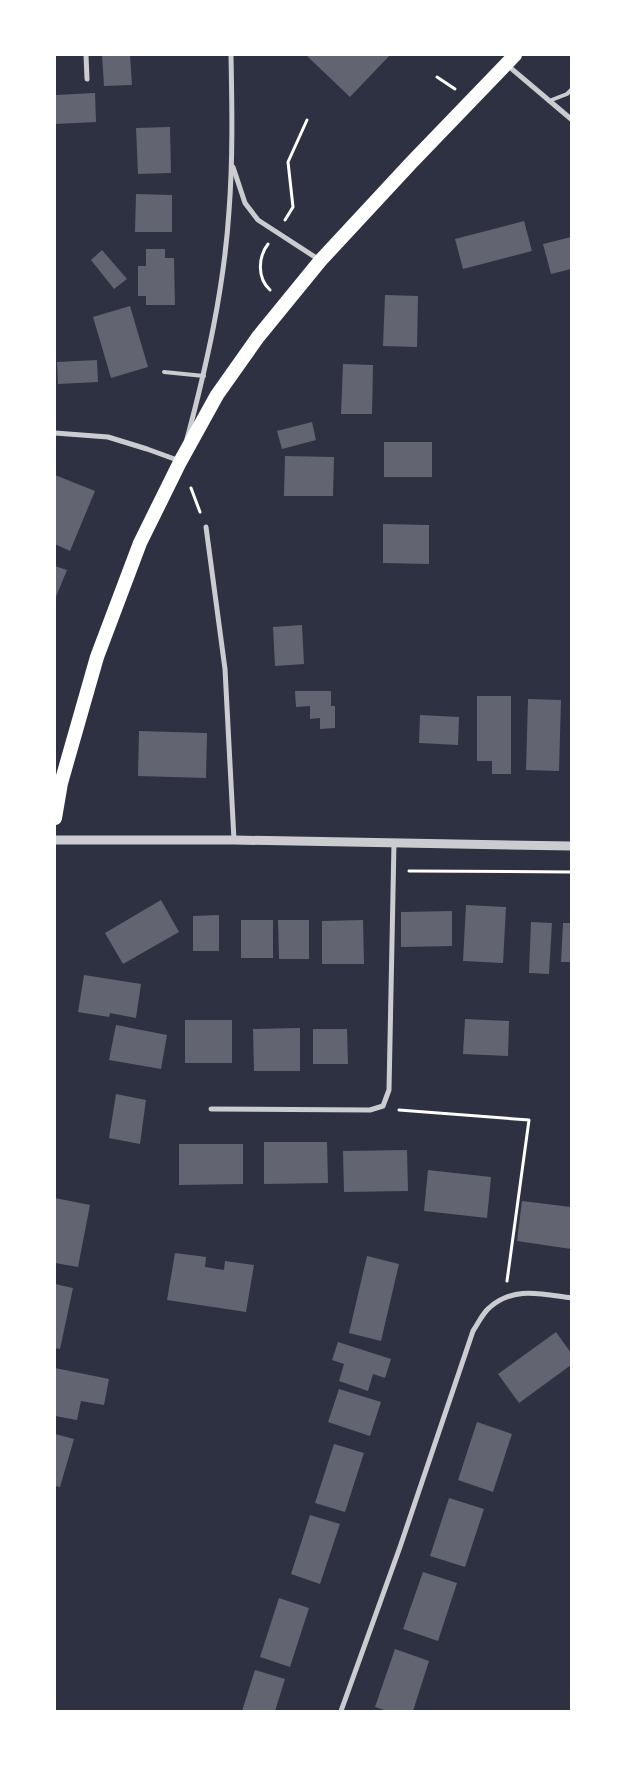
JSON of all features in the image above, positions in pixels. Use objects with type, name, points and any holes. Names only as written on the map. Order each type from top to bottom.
[{"type":"highway","points":[[55,818],[61,783],[97,657],[140,543],[180,462],[217,395],[258,337],[320,260],[511,60]]},
{"type":"street","points":[[86,55],[87,79]]},
{"type":"street","points":[[55,433],[108,438],[147,449],[180,462],[204,376],[224,263],[232,164],[231,55]]},
{"type":"street","points":[[511,60],[549,101],[571,119]]},
{"type":"street","points":[[232,164],[245,203],[258,220],[320,260]]},
{"type":"street","points":[[206,527],[225,669],[234,840]]},
{"type":"street","points":[[55,840],[234,840],[571,846]]},
{"type":"street","points":[[211,1109],[370,1110],[384,1106],[390,1090],[394,843]]},
{"type":"street","points":[[341,1711],[400,1547],[473,1331],[487,1309],[507,1296],[536,1293],[571,1298]]},
{"type":"lane","points":[[549,101],[567,94],[571,90]]},
{"type":"lane","points":[[164,372],[204,376]]},
{"type":"path","points":[[437,77],[452,87]]},
{"type":"path","points":[[285,304],[267,287],[259,268],[265,248],[293,207],[288,162],[307,120]]},
{"type":"path","points":[[180,462],[206,527]]},
{"type":"path","points":[[394,871],[571,872]]},
{"type":"path","points":[[384,1106],[400,1110],[530,1120],[507,1296]]},
{"type":"building","points":[[102,55],[130,55],[132,85],[104,86]]},
{"type":"building","points":[[306,55],[390,55],[350,97]]},
{"type":"building","points":[[95,93],[96,122],[55,124],[55,95]]},
{"type":"building","points":[[170,127],[171,173],[138,174],[136,128]]},
{"type":"building","points":[[136,194],[172,195],[172,232],[135,232]]},
{"type":"building","points":[[524,221],[532,251],[463,269],[455,239]]},
{"type":"building","points":[[571,237],[571,269],[551,274],[543,244]]},
{"type":"building","points":[[146,249],[165,249],[165,258],[174,258],[175,305],[146,305],[146,296],[138,296],[138,266],[146,266]]},
{"type":"building","points":[[102,250],[127,279],[114,289],[91,260]]},
{"type":"building","points":[[385,295],[418,296],[417,347],[383,346]]},
{"type":"building","points":[[130,306],[148,367],[111,378],[93,317]]},
{"type":"building","points":[[97,360],[98,382],[58,384],[57,362]]},
{"type":"building","points":[[343,364],[373,365],[372,414],[341,414]]},
{"type":"building","points":[[312,422],[316,440],[282,449],[277,431]]},
{"type":"building","points":[[384,442],[432,442],[432,477],[384,477]]},
{"type":"building","points":[[285,456],[334,457],[333,496],[284,496]]},
{"type":"building","points":[[55,475],[95,491],[70,551],[55,544]]},
{"type":"building","points":[[383,524],[429,525],[429,564],[383,563]]},
{"type":"building","points":[[55,566],[67,570],[55,599]]},
{"type":"building","points":[[302,625],[304,664],[275,666],[273,627]]},
{"type":"building","points":[[295,691],[331,691],[331,706],[335,706],[335,728],[320,729],[320,718],[310,719],[310,706],[296,707]]},
{"type":"building","points":[[477,696],[511,696],[511,774],[492,774],[492,761],[477,761]]},
{"type":"building","points":[[528,699],[561,700],[559,771],[526,770]]},
{"type":"building","points":[[420,715],[459,717],[458,745],[419,743]]},
{"type":"building","points":[[139,731],[207,733],[206,778],[138,776]]},
{"type":"building","points":[[161,900],[179,932],[123,964],[105,933]]},
{"type":"building","points":[[466,905],[506,907],[503,963],[463,961]]},
{"type":"building","points":[[452,911],[452,946],[401,947],[401,912]]},
{"type":"building","points":[[219,915],[219,951],[193,951],[193,916]]},
{"type":"building","points":[[241,920],[273,920],[273,958],[241,958]]},
{"type":"building","points":[[278,920],[309,920],[309,959],[279,959]]},
{"type":"building","points":[[363,920],[364,964],[322,964],[322,921]]},
{"type":"building","points":[[531,922],[552,923],[549,974],[529,973]]},
{"type":"building","points":[[563,923],[571,923],[571,962],[561,962]]},
{"type":"building","points":[[84,975],[141,984],[136,1018],[110,1013],[109,1017],[78,1012]]},
{"type":"building","points":[[465,1019],[509,1021],[508,1056],[463,1054]]},
{"type":"building","points":[[185,1020],[232,1020],[232,1063],[185,1063]]},
{"type":"building","points":[[116,1025],[167,1035],[161,1069],[109,1060]]},
{"type":"building","points":[[300,1028],[300,1071],[254,1071],[253,1029]]},
{"type":"building","points":[[313,1029],[347,1029],[348,1064],[313,1064]]},
{"type":"building","points":[[116,1094],[146,1100],[140,1144],[109,1138]]},
{"type":"building","points":[[264,1142],[327,1142],[328,1183],[264,1184]]},
{"type":"building","points":[[179,1144],[243,1144],[243,1184],[179,1185]]},
{"type":"building","points":[[407,1150],[408,1191],[344,1192],[343,1151]]},
{"type":"building","points":[[428,1170],[491,1177],[487,1218],[424,1211]]},
{"type":"building","points":[[55,1198],[90,1205],[78,1267],[55,1263]]},
{"type":"building","points":[[522,1201],[571,1207],[571,1249],[517,1241]]},
{"type":"building","points":[[175,1253],[206,1257],[205,1267],[224,1270],[225,1261],[254,1265],[246,1312],[167,1300]]},
{"type":"building","points":[[367,1256],[399,1264],[381,1341],[349,1333]]},
{"type":"building","points":[[55,1284],[73,1288],[60,1349],[55,1348]]},
{"type":"building","points":[[556,1332],[571,1353],[571,1365],[519,1403],[498,1374]]},
{"type":"building","points":[[338,1342],[391,1359],[385,1378],[373,1374],[368,1391],[339,1381],[344,1364],[332,1360]]},
{"type":"building","points":[[55,1368],[109,1379],[104,1405],[81,1401],[77,1420],[55,1416]]},
{"type":"building","points":[[339,1389],[381,1402],[370,1436],[328,1422]]},
{"type":"building","points":[[477,1422],[512,1434],[493,1492],[458,1480]]},
{"type":"building","points":[[55,1434],[74,1439],[60,1487],[55,1486]]},
{"type":"building","points":[[334,1444],[364,1453],[345,1512],[315,1503]]},
{"type":"building","points":[[449,1498],[484,1509],[465,1567],[430,1556]]},
{"type":"building","points":[[310,1515],[340,1524],[320,1584],[291,1574]]},
{"type":"building","points":[[423,1572],[457,1583],[438,1641],[403,1629]]},
{"type":"building","points":[[279,1598],[309,1608],[290,1667],[260,1657]]},
{"type":"building","points":[[395,1649],[429,1661],[413,1711],[387,1711],[375,1707]]},
{"type":"building","points":[[255,1670],[285,1679],[275,1711],[242,1711]]}]
